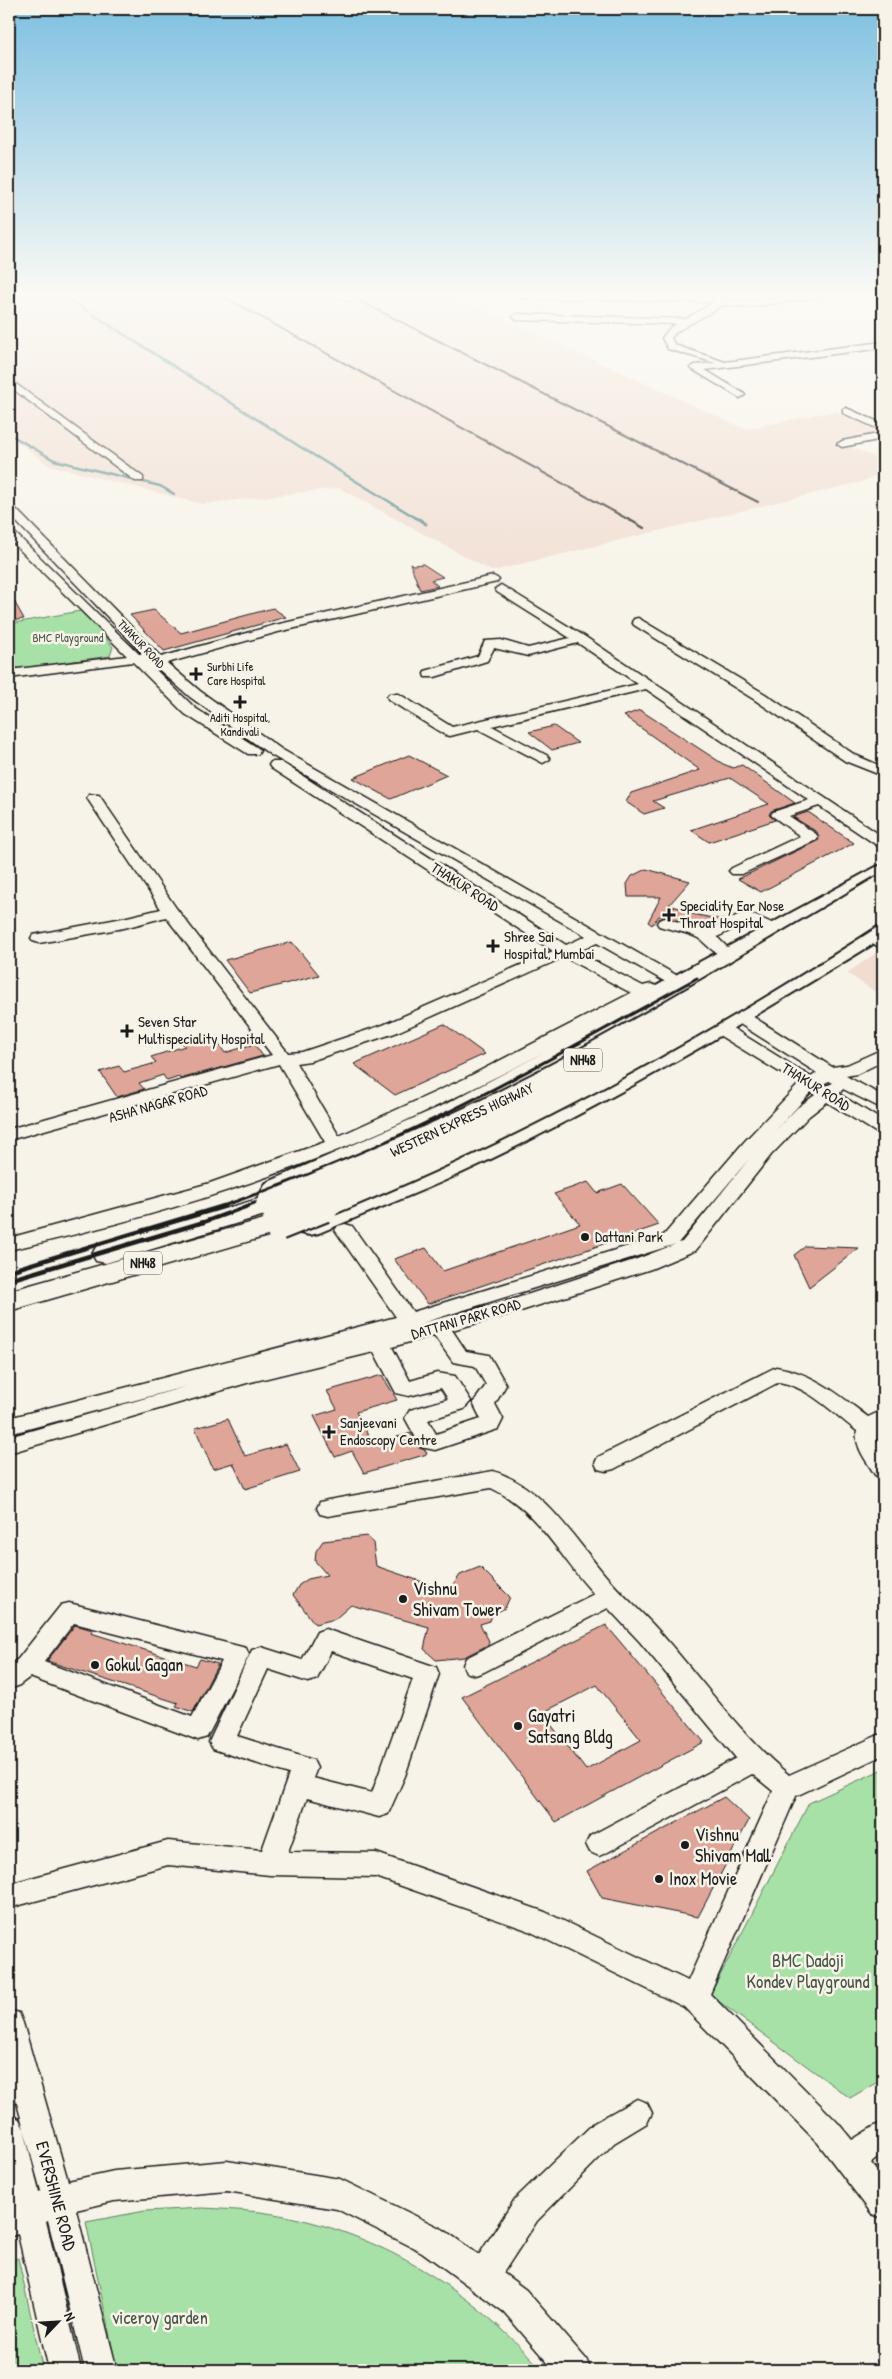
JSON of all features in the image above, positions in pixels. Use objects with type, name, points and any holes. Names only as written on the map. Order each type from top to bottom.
[{"type":"highway","name":"WESTERN EXPRESS HIGHWAY","points":[[9,1284],[273,1214],[527,1090],[710,989],[883,887]]},
{"type":"highway","name":"WESTERN EXPRESS HIGHWAY","points":[[9,1301],[273,1214],[382,1181],[491,1132],[567,1094],[676,1033],[836,938],[883,907]]},
{"type":"main road","points":[[879,936],[634,1076],[463,1163],[310,1227],[273,1214],[275,1189],[454,1109],[543,1062],[674,981],[883,871]]},
{"type":"street","points":[[39,404],[139,478]]},
{"type":"street","points":[[846,411],[883,428]]},
{"type":"street","points":[[842,444],[883,436]]},
{"type":"street","name":"THAKUR ROAD","points":[[9,508],[96,598],[190,711],[298,772],[510,886],[674,981],[740,1015],[841,1075],[883,1104]]},
{"type":"street","name":"THAKUR ROAD","points":[[9,533],[78,600],[147,661]]},
{"type":"street","points":[[9,674],[147,661],[274,628],[497,585],[883,843]]},
{"type":"street","points":[[78,600],[96,598]]},
{"type":"street","points":[[638,622],[760,697],[850,758],[883,772]]},
{"type":"street","points":[[430,674],[483,658],[490,644],[501,644],[528,652],[580,639]]},
{"type":"street","points":[[394,697],[450,732],[482,726],[648,685]]},
{"type":"street","points":[[482,726],[543,759]]},
{"type":"street","name":"THAKUR ROAD","points":[[298,772],[484,899],[564,951],[648,996],[720,1028],[883,1129]]},
{"type":"street","points":[[94,798],[170,911],[292,1061],[335,1144]]},
{"type":"street","points":[[737,871],[811,837],[778,815],[820,801]]},
{"type":"street","points":[[674,981],[723,951],[883,864]]},
{"type":"street","points":[[484,899],[510,886]]},
{"type":"street","points":[[39,938],[124,923],[170,911]]},
{"type":"street","points":[[706,936],[744,918],[749,918],[768,927]]},
{"type":"street","points":[[664,923],[696,930],[723,951]]},
{"type":"street","name":"ASHA NAGAR ROAD","points":[[9,1146],[292,1061],[389,1029],[597,937]]},
{"type":"street","points":[[9,1244],[221,1185],[335,1144],[483,1077],[648,996]]},
{"type":"street","name":"DATTANI PARK ROAD","points":[[9,1444],[131,1403],[242,1370],[413,1326],[511,1298],[679,1243],[758,1148],[804,1112],[819,1089],[841,1075],[883,1054]]},
{"type":"street","name":"ASHA NAGAR ROAD","points":[[9,1134],[292,1061]]},
{"type":"street","points":[[345,1230],[413,1326]]},
{"type":"street","name":"DATTANI PARK ROAD","points":[[242,1370],[380,1343],[413,1326],[438,1326],[511,1298]]},
{"type":"street","points":[[380,1343],[403,1388],[409,1389],[442,1379],[448,1381],[460,1401],[457,1404],[418,1415],[416,1418],[429,1441],[435,1442],[490,1424],[492,1419],[484,1404],[492,1395],[496,1385],[482,1360],[460,1357],[438,1326]]},
{"type":"street","points":[[606,1463],[776,1374],[791,1375],[804,1381],[875,1423],[866,1441],[883,1469]]},
{"type":"street","name":"DATTANI PARK ROAD","points":[[9,1426],[131,1403]]},
{"type":"street","points":[[328,1508],[493,1479],[510,1487],[535,1504],[611,1596],[648,1635],[754,1761],[787,1788]]},
{"type":"street","points":[[475,1665],[611,1596]]},
{"type":"street","points":[[69,1612],[238,1655],[198,1730],[18,1672],[69,1612]]},
{"type":"street","points":[[270,1863],[290,1813],[298,1786],[304,1768],[222,1742],[261,1657],[308,1672],[325,1639],[427,1674],[392,1776],[379,1806],[298,1786]]},
{"type":"street","points":[[694,1998],[787,1788],[883,1744]]},
{"type":"street","points":[[599,1844],[754,1761]]},
{"type":"street","points":[[9,1896],[168,1853],[270,1863],[376,1865],[535,1921],[694,1998],[828,2133],[883,2203]]},
{"type":"street","name":"EVERSHINE ROAD","points":[[9,2023],[58,2199],[101,2370]]},
{"type":"street","points":[[482,2277],[526,2210],[604,2133],[637,2113]]},
{"type":"street","name":"EVERSHINE ROAD","points":[[9,2129],[19,2217],[65,2370]]},
{"type":"street","points":[[850,2160],[883,2137]]},
{"type":"street","points":[[19,2217],[58,2199],[114,2186],[227,2176],[340,2194],[433,2241],[515,2301],[575,2370]]},
{"type":"shaded area","points":[[9,404],[690,404],[745,429],[835,411],[883,433],[840,442],[883,461],[883,472],[861,482],[492,571],[339,488],[202,504],[48,465],[9,435]]},
{"type":"shaded area","points":[[876,953],[883,958],[883,997],[847,973]]},
{"type":"green space","name":"BMC Playground","points":[[80,611],[93,622],[113,647],[110,656],[9,670],[9,624]]},
{"type":"green space","name":"BMC Dadoji Kondev Playground","points":[[883,1769],[883,2079],[850,2098],[710,1995],[809,1803]]},
{"type":"green space","name":"viceroy garden","points":[[203,2208],[260,2212],[301,2219],[340,2231],[379,2247],[415,2266],[450,2288],[514,2340],[542,2370],[117,2370],[86,2222],[145,2211]]},
{"type":"green space","points":[[18,2258],[43,2370],[9,2370],[9,2262]]},
{"type":"building","points":[[410,563],[413,565],[423,564],[443,577],[431,580],[438,586],[420,590]]},
{"type":"building","points":[[9,592],[24,619],[9,621]]},
{"type":"building","points":[[273,608],[286,617],[164,651],[130,615],[154,610],[181,633]]},
{"type":"building","points":[[640,710],[723,764],[733,768],[742,765],[795,803],[771,811],[769,815],[775,820],[709,842],[691,830],[769,804],[730,778],[653,801],[664,808],[644,814],[626,802],[631,793],[700,770],[624,716]]},
{"type":"building","points":[[554,726],[578,743],[552,750],[529,732]]},
{"type":"building","points":[[409,755],[447,775],[391,799],[353,778]]},
{"type":"building","points":[[808,812],[854,843],[761,892],[738,879],[819,840],[817,832],[793,817]]},
{"type":"building","points":[[646,869],[690,881],[669,905],[693,912],[692,914],[723,920],[706,928],[659,916],[652,925],[648,922],[661,897],[628,897],[627,884],[632,876]]},
{"type":"building","points":[[292,942],[319,975],[250,993],[225,960]]},
{"type":"building","points":[[444,1024],[485,1054],[395,1095],[354,1064]]},
{"type":"building","points":[[199,1037],[206,1045],[217,1042],[225,1053],[254,1044],[263,1056],[180,1079],[179,1077],[167,1081],[163,1075],[139,1083],[144,1089],[117,1097],[100,1072],[119,1066],[124,1072],[156,1063],[151,1057],[185,1046],[181,1042]]},
{"type":"building","name":"Dattani Park","points":[[588,1182],[597,1193],[622,1184],[659,1225],[428,1304],[394,1259],[426,1248],[443,1271],[580,1224],[554,1194]]},
{"type":"building","points":[[806,1246],[859,1248],[809,1287],[794,1255]]},
{"type":"building","points":[[382,1375],[397,1400],[356,1412],[373,1444],[411,1433],[419,1448],[425,1450],[427,1454],[364,1473],[352,1451],[335,1457],[314,1416],[337,1409],[327,1391]]},
{"type":"building","points":[[228,1419],[245,1456],[286,1444],[300,1472],[245,1489],[233,1463],[213,1469],[195,1428]]},
{"type":"building","name":"Vishnu Shivam Tower","points":[[367,1536],[373,1543],[376,1566],[449,1591],[460,1575],[480,1567],[510,1597],[505,1608],[492,1615],[490,1621],[480,1624],[489,1641],[488,1645],[464,1657],[436,1660],[424,1649],[429,1627],[351,1605],[335,1619],[315,1624],[293,1595],[299,1585],[308,1579],[327,1575],[315,1561],[316,1551],[323,1541]]},
{"type":"building","name":"Gokul Gagan","points":[[75,1625],[93,1630],[91,1633],[196,1666],[200,1659],[218,1664],[193,1712],[176,1706],[178,1703],[47,1661]]},
{"type":"building","name":"Gayatri Satsang Bldg","points":[[606,1625],[704,1742],[556,1822],[462,1697]],"holes":[[[597,1685],[641,1740],[586,1770],[542,1713]]]},
{"type":"building","name":"Vishnu Shivam Mall","points":[[724,1797],[749,1820],[698,1917],[602,1898],[587,1871]]},
{"type":"waterway","points":[[233,404],[421,521]]},
{"type":"waterway","points":[[9,434],[54,460],[160,486],[174,494]]},
{"type":"waterway","points":[[419,519],[426,524]]},
{"type":"railway","points":[[419,404],[631,521]]},
{"type":"railway","points":[[564,404],[758,502]]},
{"type":"railway","points":[[628,519],[644,528]]},
{"type":"railway","points":[[244,1207],[347,1168],[478,1108],[883,883]]},
{"type":"railway","points":[[220,1207],[284,1184],[368,1150],[428,1122],[544,1062],[697,978]]},
{"type":"railway","points":[[9,1271],[224,1206]]},
{"type":"railway","points":[[9,1280],[204,1222],[248,1206]]},
{"type":"place","name":"Surbhi Life Care Hospital","points":[[196,674]]},
{"type":"place","name":"Aditi Hospital, Kandivali","points":[[240,702]]},
{"type":"place","name":"Speciality Ear Nose Throat Hospital","points":[[669,915]]},
{"type":"place","name":"Shree Sai Hospital, Mumbai","points":[[493,946]]},
{"type":"place","name":"Seven Star Multispeciality Hospital","points":[[127,1031]]},
{"type":"place","name":"Dattani Park","points":[[585,1237]]},
{"type":"place","name":"Sanjeevani Endoscopy Centre","points":[[329,1432]]},
{"type":"place","name":"Vishnu Shivam Tower","points":[[403,1599]]},
{"type":"place","name":"Gokul Gagan","points":[[95,1665]]},
{"type":"place","name":"Gayatri Satsang Bldg","points":[[518,1726]]},
{"type":"place","name":"Vishnu Shivam Mall","points":[[685,1845]]},
{"type":"place","name":"Inox Movie","points":[[659,1879]]}]
